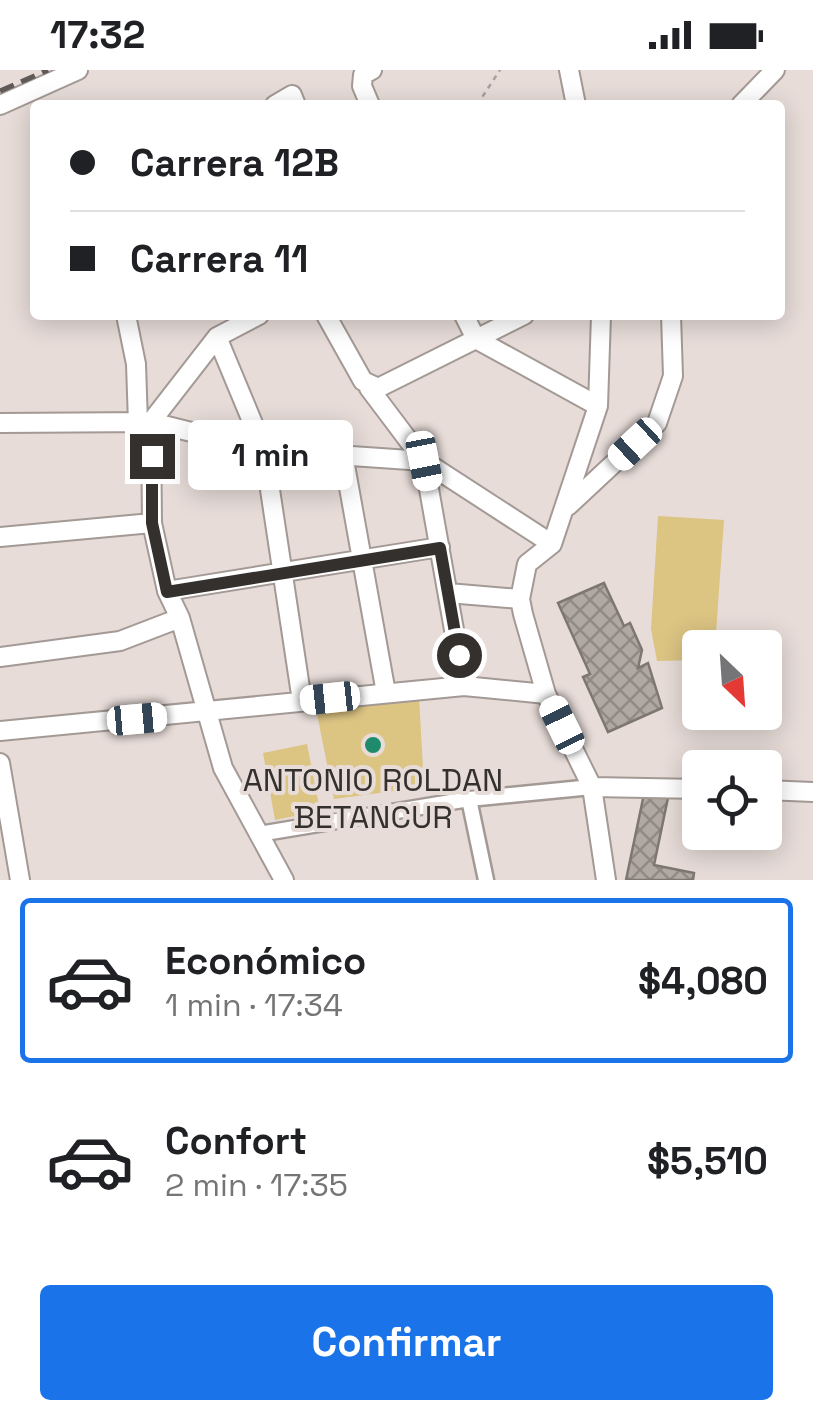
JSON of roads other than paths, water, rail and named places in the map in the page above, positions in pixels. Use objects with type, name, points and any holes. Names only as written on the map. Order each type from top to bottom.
[{"type":"street","points":[[0,105],[78,70]]},
{"type":"street","points":[[569,70],[575,100]]},
{"type":"street","points":[[746,100],[776,70]]},
{"type":"street","points":[[367,73],[362,86],[368,100]]},
{"type":"street","points":[[127,320],[145,422],[152,523],[167,592],[180,618],[223,768],[284,880]]},
{"type":"street","points":[[145,422],[217,337],[247,320]]},
{"type":"street","points":[[329,320],[424,461],[552,544]]},
{"type":"street","points":[[466,320],[476,339],[598,406]]},
{"type":"street","points":[[374,388],[514,320]]},
{"type":"street","points":[[601,320],[598,406],[568,507],[552,544],[527,564],[520,600],[546,694],[592,788],[606,880]]},
{"type":"street","points":[[568,507],[657,423],[673,376],[671,320]]},
{"type":"street","points":[[217,337],[264,450],[279,571],[302,701]]},
{"type":"street","points":[[0,423],[145,422],[264,450],[424,461]]},
{"type":"street","points":[[343,454],[386,693]]},
{"type":"street","points":[[424,461],[464,686]]},
{"type":"street","points":[[0,537],[152,523]]},
{"type":"street","points":[[167,592],[440,548]]},
{"type":"street","points":[[448,593],[520,600]]},
{"type":"street","points":[[0,658],[120,641],[180,618]]},
{"type":"street","points":[[0,731],[464,686],[546,694]]},
{"type":"street","points":[[0,763],[8,857],[20,880]]},
{"type":"street","points":[[258,834],[468,799],[592,788],[682,789]]},
{"type":"street","points":[[782,791],[813,792]]},
{"type":"street","points":[[468,799],[486,880]]},
{"type":"railway","points":[[0,91],[48,70]]},
{"type":"place","name":"ANTONIO ROLDAN BETANCUR","points":[[373,745]]}]
